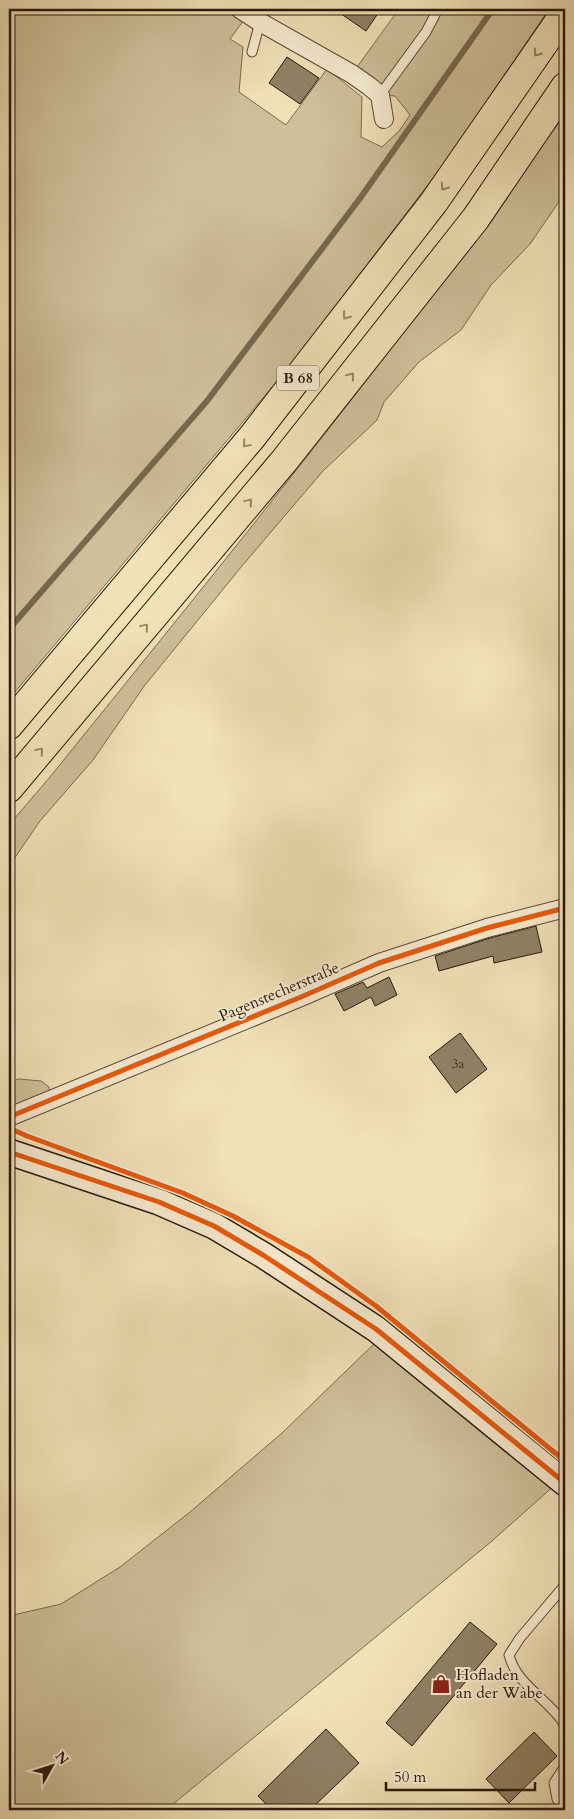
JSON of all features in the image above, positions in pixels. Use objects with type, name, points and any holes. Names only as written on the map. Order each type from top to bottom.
[{"type":"highway","name":"B 68","points":[[9,725],[252,437],[434,202],[565,13]]},
{"type":"highway","name":"B 68","points":[[9,788],[284,461],[476,218],[565,87]]},
{"type":"street","points":[[240,9],[352,74],[380,96],[384,119]]},
{"type":"street","name":"Pagenstecherstraße","points":[[9,1117],[379,963],[487,928],[565,908]]},
{"type":"street","points":[[9,1152],[159,1202],[214,1226],[263,1255],[376,1329],[565,1483]]},
{"type":"lane","points":[[380,96],[426,32],[438,9]]},
{"type":"lane","points":[[252,52],[260,22]]},
{"type":"lane","points":[[565,1584],[520,1638],[509,1655],[512,1668],[565,1725]]},
{"type":"lane","points":[[565,1766],[554,1783],[557,1799],[565,1810]]},
{"type":"shaded area","points":[[9,9],[227,9],[244,20],[230,39],[243,47],[239,92],[286,125],[327,69],[362,97],[361,137],[382,147],[399,131],[410,115],[395,96],[380,95],[352,74],[399,9],[549,9],[446,161],[284,373],[9,699]]},
{"type":"shaded area","points":[[565,114],[565,193],[530,244],[491,285],[461,330],[419,362],[384,402],[377,420],[323,471],[242,566],[145,685],[93,760],[40,821],[14,859],[9,870],[9,825],[182,614],[313,449],[441,283]]},
{"type":"shaded area","points":[[19,1079],[41,1081],[49,1087],[50,1093],[9,1110],[9,1082]]},
{"type":"shaded area","points":[[377,1341],[556,1484],[492,1541],[166,1810],[9,1810],[9,1616],[61,1604],[120,1567],[190,1512],[282,1433]]},
{"type":"building","points":[[334,9],[381,9],[366,31]]},
{"type":"building","points":[[287,57],[319,78],[300,104],[269,83]]},
{"type":"building","points":[[536,926],[542,952],[494,963],[493,956],[439,971],[435,956],[490,938]]},
{"type":"building","points":[[389,977],[397,995],[375,1006],[371,997],[344,1011],[335,994],[363,982],[367,988]]},
{"type":"building","points":[[460,1033],[487,1069],[456,1093],[429,1057]]},
{"type":"building","name":"Hofladen an der Wabe","points":[[470,1622],[497,1644],[412,1746],[386,1723]]},
{"type":"building","points":[[326,1729],[359,1763],[310,1810],[272,1810],[258,1796]]},
{"type":"building","points":[[534,1732],[557,1756],[509,1803],[486,1779]]},
{"type":"waterway","points":[[9,629],[207,401],[361,197],[493,9]]},
{"type":"cycle path","points":[[9,1117],[379,963],[487,928],[565,908]]},
{"type":"cycle path","points":[[9,1128],[183,1193],[233,1216],[308,1257],[376,1306],[565,1461]]},
{"type":"cycle path","points":[[9,1152],[159,1202],[214,1226],[263,1255],[376,1329],[565,1483]]},
{"type":"place","name":"Hofladen an der Wabe","points":[[441,1684]]}]
